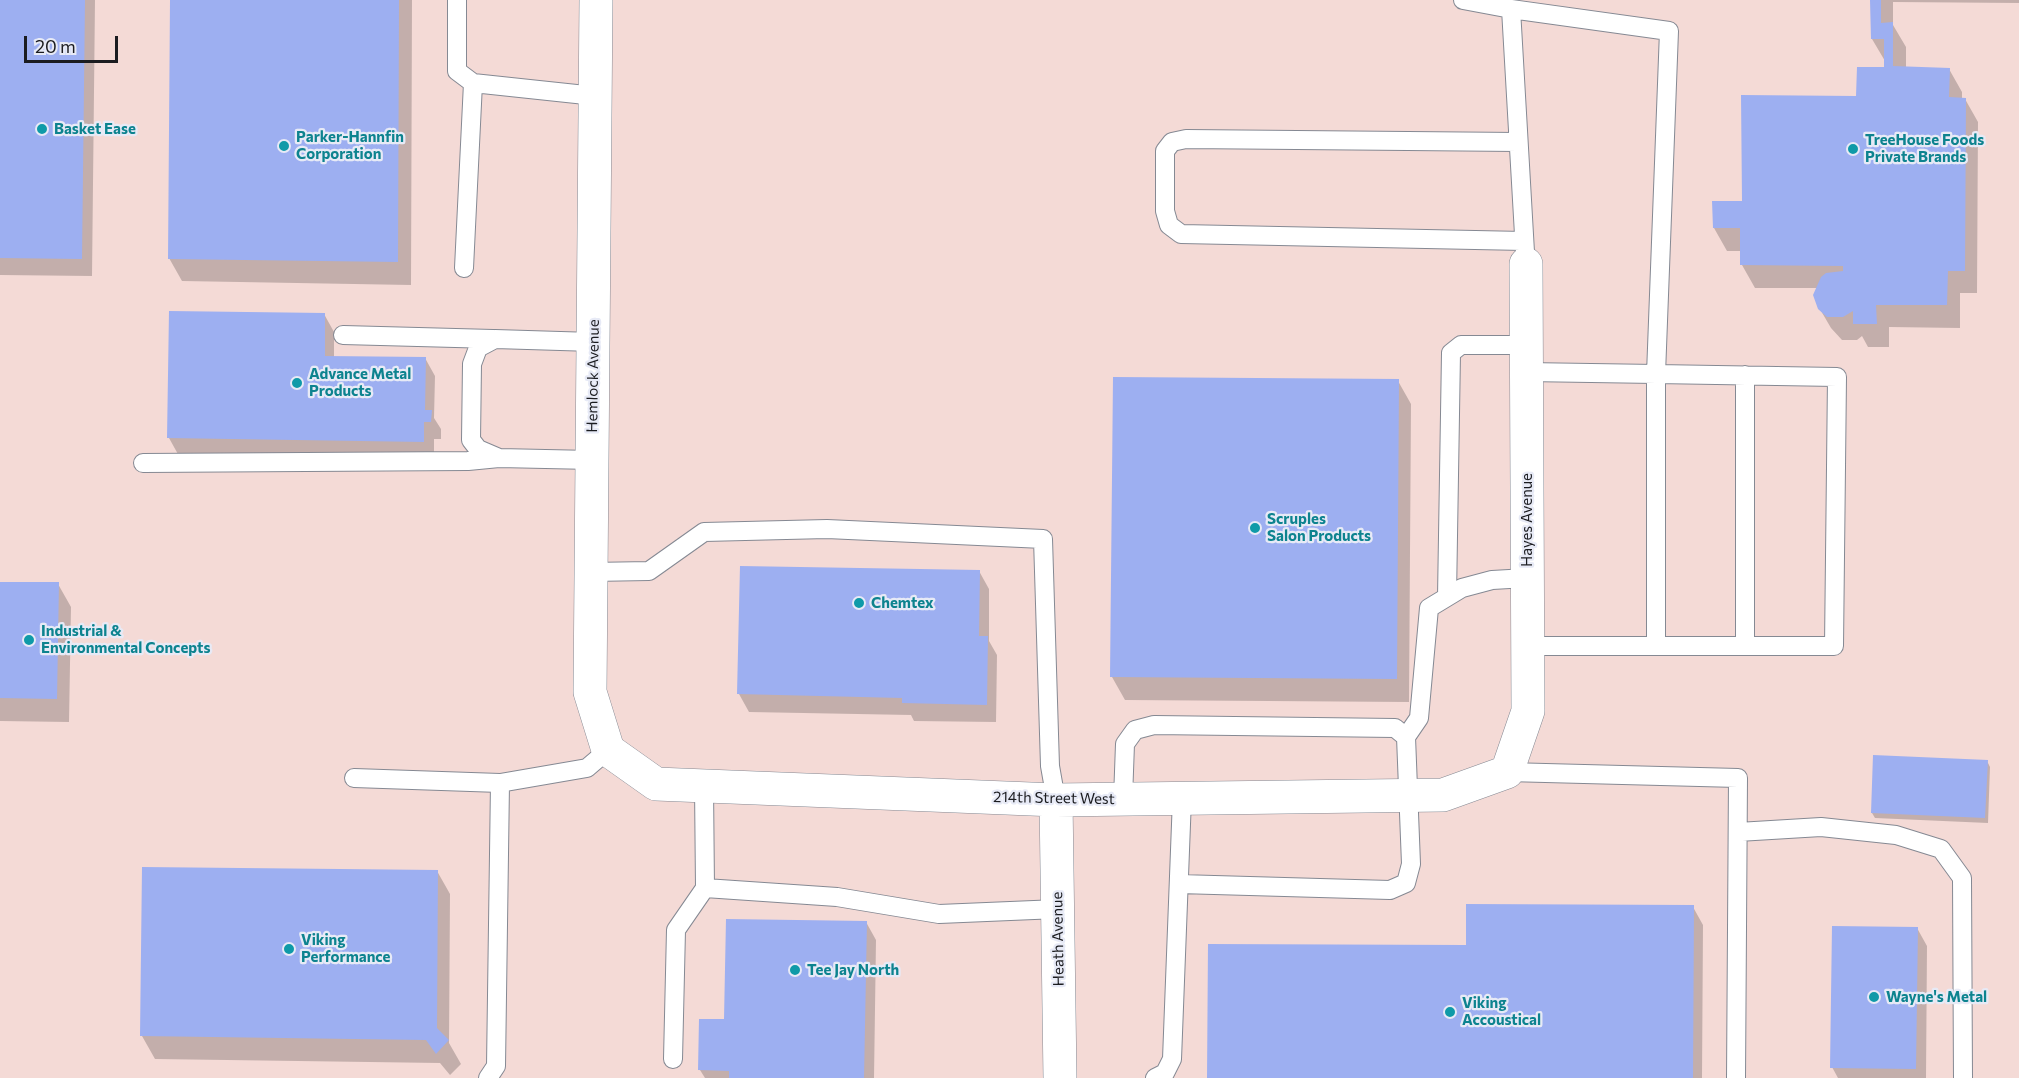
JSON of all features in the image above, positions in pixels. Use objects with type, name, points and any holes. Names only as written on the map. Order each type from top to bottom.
[{"type":"street","name":"Hemlock Avenue","points":[[596,0],[590,692],[608,750]]},
{"type":"street","name":"Hayes Avenue","points":[[1507,772],[1528,711],[1525,253]]},
{"type":"street","name":"214th Street West","points":[[608,750],[656,784],[1056,800],[1443,795],[1507,772]]},
{"type":"street","name":"Heath Avenue","points":[[1056,800],[1060,1078]]},
{"type":"lane","points":[[457,0],[457,71],[473,83],[595,96]]},
{"type":"lane","points":[[1463,0],[1669,31],[1656,374],[1656,646]]},
{"type":"lane","points":[[1511,9],[1525,253],[1180,234],[1169,225],[1165,211],[1165,151],[1172,142],[1186,139],[1518,142]]},
{"type":"lane","points":[[464,268],[473,83]]},
{"type":"lane","points":[[343,335],[593,342]]},
{"type":"lane","points":[[495,339],[478,348],[472,364],[471,440],[478,449],[499,458]]},
{"type":"lane","points":[[1447,597],[1451,353],[1461,345],[1526,359],[1656,374],[1837,377],[1834,646],[1528,646]]},
{"type":"lane","points":[[1745,375],[1745,646]]},
{"type":"lane","points":[[143,463],[468,461],[499,458],[592,460]]},
{"type":"lane","points":[[591,572],[649,571],[704,532],[827,529],[1043,539],[1050,766],[1056,800]]},
{"type":"lane","points":[[1179,884],[1390,890],[1406,883],[1411,864],[1406,737],[1419,718],[1429,608],[1462,588],[1492,580],[1527,578]]},
{"type":"lane","points":[[1123,799],[1125,744],[1135,730],[1154,725],[1395,728],[1406,737]]},
{"type":"lane","points":[[354,778],[500,783],[587,768],[608,750]]},
{"type":"lane","points":[[1507,772],[1738,778],[1736,1078]]},
{"type":"lane","points":[[488,1078],[496,1066],[500,783]]},
{"type":"lane","points":[[673,1059],[676,930],[705,888],[704,786]]},
{"type":"lane","points":[[1155,1078],[1165,1073],[1172,1059],[1182,798]]},
{"type":"lane","points":[[1738,832],[1821,827],[1896,835],[1941,849],[1962,878],[1963,1078]]},
{"type":"lane","points":[[705,888],[837,897],[939,914],[1058,909]]},
{"type":"shaded area","points":[[0,0],[2019,0],[2019,1078],[0,1078]]},
{"type":"building","name":"Basket Ease","points":[[0,0],[85,0],[82,259],[0,258]]},
{"type":"building","name":"Parker-Hannfin Corporation","points":[[170,0],[399,0],[398,262],[168,259]]},
{"type":"building","name":"TreeHouse Foods Private Brands","points":[[1870,0],[1881,0],[1881,23],[1893,22],[1893,66],[1950,68],[1949,97],[1966,98],[1965,271],[1948,271],[1947,305],[1876,305],[1877,324],[1853,324],[1853,311],[1843,317],[1827,317],[1818,309],[1813,295],[1821,277],[1826,273],[1843,271],[1843,266],[1740,265],[1740,228],[1713,228],[1712,201],[1742,201],[1741,95],[1856,96],[1857,67],[1884,67],[1884,39],[1871,39]]},
{"type":"building","name":"Advance Metal Products","points":[[169,311],[325,313],[325,356],[426,357],[425,410],[432,410],[431,422],[424,422],[424,442],[167,438]]},
{"type":"building","name":"Scruples Salon Products","points":[[1113,377],[1399,379],[1397,679],[1110,677]]},
{"type":"building","name":"Chemtex","points":[[740,566],[980,570],[979,636],[988,636],[987,705],[902,703],[902,698],[737,694]]},
{"type":"building","name":"Industrial & Environmental Concepts","points":[[0,582],[59,582],[57,699],[0,698]]},
{"type":"building","points":[[1873,755],[1988,760],[1985,818],[1871,813]]},
{"type":"building","name":"Viking Performance","points":[[142,867],[438,870],[437,1028],[449,1040],[436,1054],[426,1040],[140,1036]]},
{"type":"building","name":"Viking Accoustical","points":[[1466,904],[1694,905],[1693,1078],[1207,1078],[1208,944],[1466,945]]},
{"type":"building","name":"Tee Jay North","points":[[726,919],[867,921],[864,1078],[729,1078],[729,1071],[698,1070],[699,1019],[724,1019]]},
{"type":"building","name":"Wayne's Metal","points":[[1832,926],[1918,927],[1916,1069],[1830,1068]]},
{"type":"place","name":"Basket Ease","points":[[42,129]]},
{"type":"place","name":"Parker-Hannfin Corporation","points":[[284,146]]},
{"type":"place","name":"TreeHouse Foods Private Brands","points":[[1853,149]]},
{"type":"place","name":"Advance Metal Products","points":[[297,383]]},
{"type":"place","name":"Scruples Salon Products","points":[[1255,528]]},
{"type":"place","name":"Chemtex","points":[[859,603]]},
{"type":"place","name":"Industrial & Environmental Concepts","points":[[29,640]]},
{"type":"place","name":"Viking Performance","points":[[289,949]]},
{"type":"place","name":"Tee Jay North","points":[[795,970]]},
{"type":"place","name":"Wayne's Metal","points":[[1874,997]]},
{"type":"place","name":"Viking Accoustical","points":[[1450,1012]]}]
